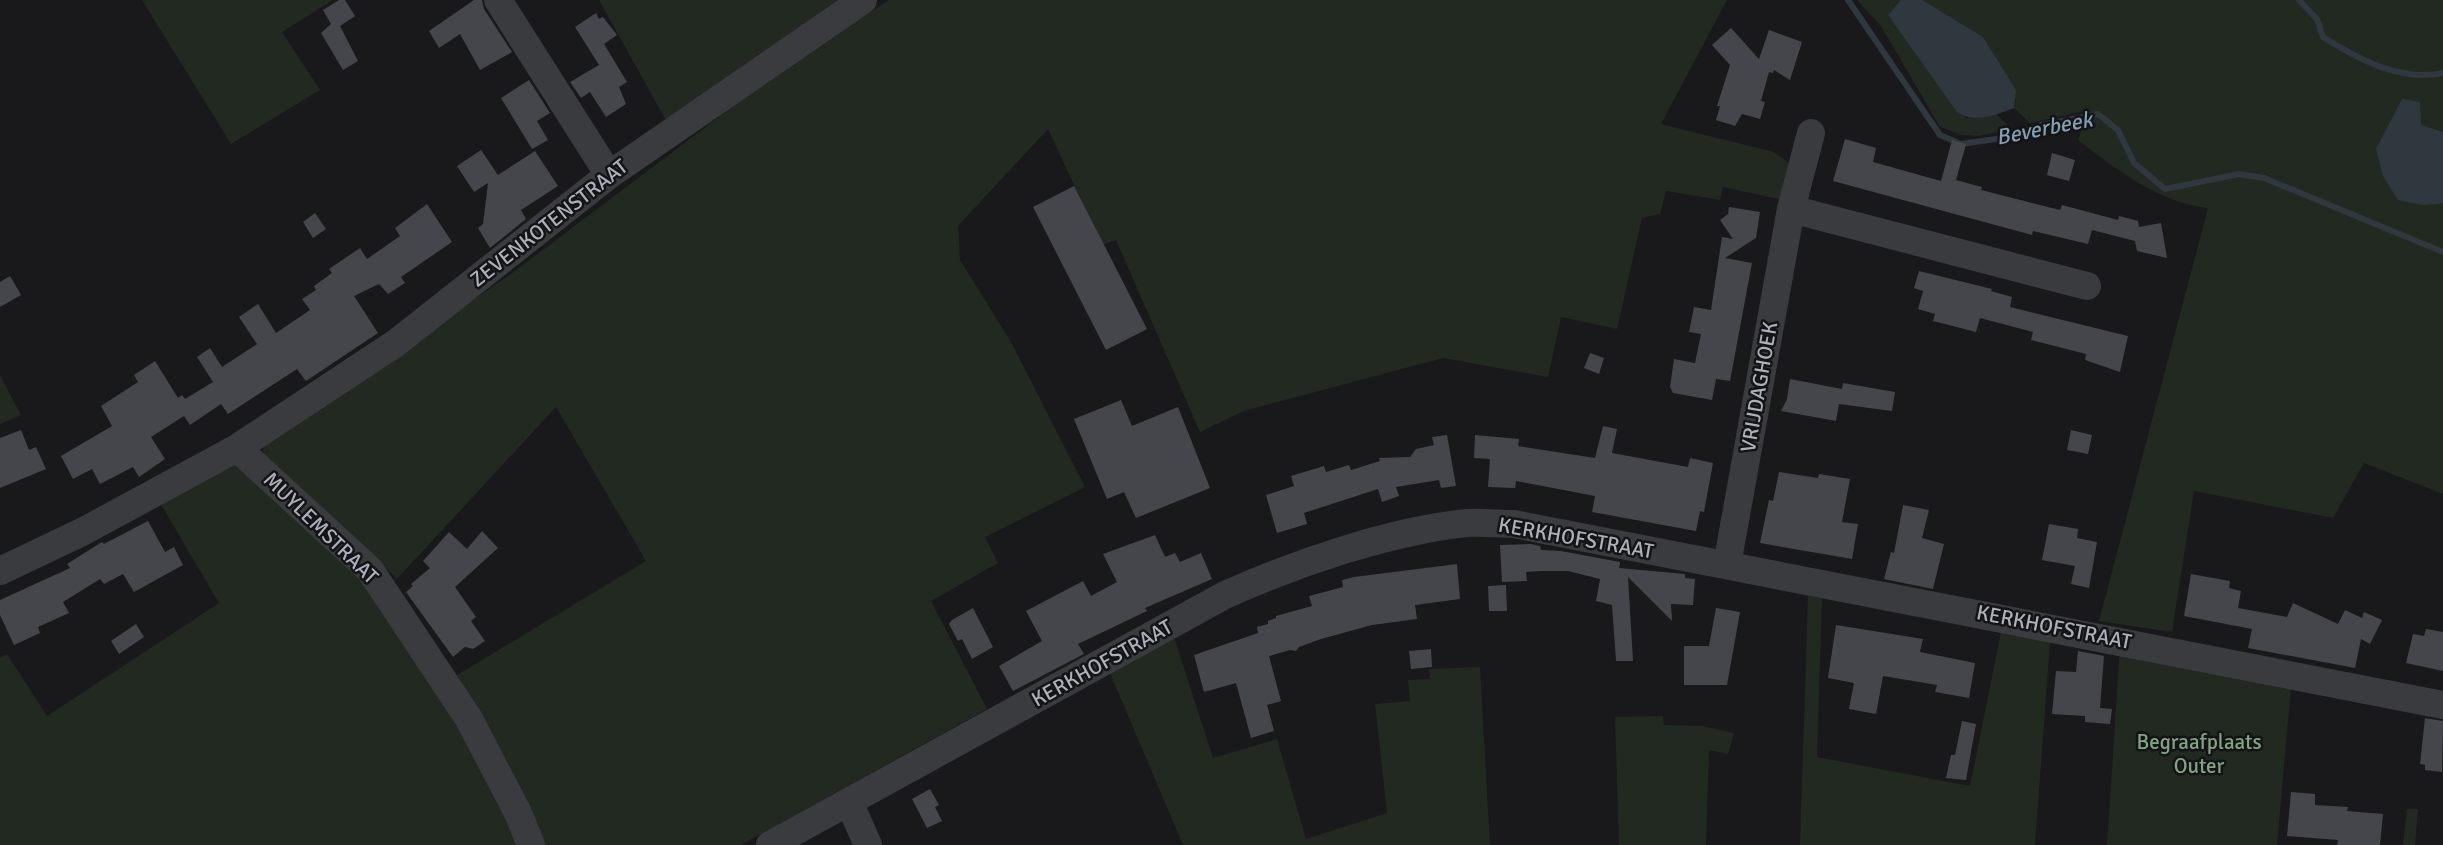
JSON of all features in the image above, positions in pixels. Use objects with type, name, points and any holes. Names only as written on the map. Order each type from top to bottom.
[{"type":"street","points":[[498,0],[609,175]]},
{"type":"street","name":"ZEVENKOTENSTRAAT","points":[[237,448],[396,343],[609,175],[863,0]]},
{"type":"street","name":"VRIJDAGHOEK","points":[[1727,565],[1791,209],[1811,134]]},
{"type":"street","points":[[1791,209],[2086,286]]},
{"type":"street","points":[[0,571],[84,531],[237,448]]},
{"type":"street","name":"MUYLEMSTRAAT","points":[[237,448],[370,570],[469,719],[518,813],[531,845]]},
{"type":"street","name":"KERKHOFSTRAAT","points":[[770,845],[1225,595],[1277,572],[1418,530],[1470,523],[1514,524],[2443,705]]},
{"type":"street","points":[[849,802],[868,845]]},
{"type":"green space","points":[[142,0],[333,0],[282,32],[320,90],[231,144]]},
{"type":"green space","points":[[599,0],[845,0],[668,124]]},
{"type":"green space","points":[[889,0],[1727,0],[1661,124],[1774,152],[1793,166],[1783,200],[1723,187],[1720,200],[1666,191],[1660,214],[1642,218],[1617,329],[1561,317],[1548,377],[1443,358],[1244,411],[1200,432],[1116,240],[1102,245],[1048,129],[958,226],[960,260],[1011,342],[1085,487],[985,537],[998,563],[931,601],[987,709],[741,845],[544,845],[508,763],[457,675],[646,561],[556,407],[397,579],[264,455],[262,446],[515,271],[784,68]]},
{"type":"green space","points":[[1857,0],[1901,0],[1888,15],[1966,118],[1997,115],[2012,129],[1979,136],[1962,135],[1940,127],[1881,26]]},
{"type":"green space","points":[[1922,0],[2443,0],[2443,494],[2364,463],[2333,518],[2194,491],[2172,632],[2099,621],[2208,208],[2190,205],[2155,192],[2123,173],[2078,140],[2089,110],[2030,123],[2014,108],[2016,100]]},
{"type":"green space","points":[[0,375],[21,415],[0,424]]},
{"type":"green space","points":[[237,465],[368,580],[454,709],[523,845],[0,845],[0,657],[7,654],[47,716],[219,603],[159,501],[222,466]]},
{"type":"green space","points":[[1808,596],[1822,598],[1817,757],[1970,786],[2001,632],[2050,642],[2035,845],[1800,845]]},
{"type":"green space","points":[[1174,637],[1213,758],[1277,739],[1306,839],[1387,813],[1375,704],[1410,701],[1408,680],[1430,679],[1429,669],[1480,667],[1490,845],[1183,845],[1110,673]]},
{"type":"green space","name":"Begraafplaats Outer","points":[[2120,647],[2291,687],[2277,845],[2107,845]]},
{"type":"green space","points":[[1663,716],[1664,725],[1703,726],[1734,733],[1728,754],[1709,750],[1706,845],[1619,845],[1615,717]]},
{"type":"green space","points":[[2407,809],[2418,809],[2415,845],[2403,845]]},
{"type":"shaded area","points":[[1901,0],[1922,0],[1983,37],[2016,90],[2014,108],[1993,116],[1978,118],[1964,116],[1957,112],[1888,15]]},
{"type":"shaded area","points":[[2402,99],[2420,102],[2421,125],[2443,132],[2443,203],[2422,205],[2398,200],[2383,176],[2376,149]]},
{"type":"building","points":[[339,0],[345,0],[355,16],[340,26],[358,61],[343,70],[321,33],[331,24],[323,10]]},
{"type":"building","points":[[474,0],[482,0],[484,9],[512,52],[480,70],[460,34],[439,48],[429,31]]},
{"type":"building","points":[[596,13],[599,19],[603,17],[617,35],[604,44],[627,82],[619,87],[626,104],[606,117],[590,92],[581,98],[570,82],[599,65],[575,27]]},
{"type":"building","points":[[1731,28],[1759,59],[1769,30],[1802,42],[1790,80],[1774,70],[1773,73],[1769,72],[1761,101],[1765,102],[1760,119],[1742,114],[1735,126],[1716,120],[1720,106],[1717,106],[1730,65],[1712,45]]},
{"type":"building","points":[[529,80],[550,113],[537,121],[548,140],[532,149],[501,98]]},
{"type":"building","points":[[1845,139],[1876,148],[1873,162],[1941,181],[1952,140],[1966,144],[1956,180],[1982,187],[1981,190],[2060,210],[2062,205],[2118,220],[2119,216],[2138,221],[2139,227],[2161,223],[2167,258],[2137,251],[2135,241],[2092,230],[2088,244],[2033,231],[2032,235],[1833,181]]},
{"type":"building","points":[[481,150],[498,175],[535,151],[558,186],[521,210],[526,219],[490,248],[478,228],[483,224],[488,183],[474,192],[457,166]]},
{"type":"building","points":[[2052,153],[2075,160],[2069,181],[2047,175]]},
{"type":"building","points":[[1074,186],[1147,329],[1106,350],[1033,207]]},
{"type":"building","points":[[427,204],[452,242],[401,277],[405,283],[388,294],[379,284],[354,296],[378,333],[306,381],[297,369],[228,414],[221,404],[190,425],[184,416],[151,437],[165,459],[139,477],[133,467],[100,484],[92,469],[73,479],[61,456],[112,426],[101,406],[138,382],[134,375],[155,361],[178,398],[182,395],[185,399],[213,382],[197,357],[210,348],[222,367],[257,344],[239,317],[258,304],[276,333],[310,310],[302,299],[316,290],[314,286],[332,273],[329,269],[360,248],[367,259],[400,236],[395,228]]},
{"type":"building","points":[[1729,207],[1760,212],[1756,238],[1725,258],[1752,263],[1730,381],[1716,379],[1712,400],[1673,393],[1670,387],[1674,359],[1695,363],[1701,334],[1689,332],[1694,307],[1711,310],[1722,237],[1733,239],[1720,220],[1728,214]]},
{"type":"building","points":[[315,213],[326,229],[313,238],[303,222]]},
{"type":"building","points":[[1919,271],[1992,289],[1991,291],[2012,297],[2010,307],[2128,336],[2120,372],[2085,360],[2086,354],[2031,340],[2033,332],[1980,318],[1976,332],[1933,321],[1935,314],[1918,309],[1923,291],[1914,288]]},
{"type":"building","points":[[10,276],[21,295],[0,307],[0,282]]},
{"type":"building","points":[[1590,353],[1604,358],[1599,374],[1584,368]]},
{"type":"building","points":[[1790,379],[1842,389],[1843,383],[1895,392],[1892,411],[1839,404],[1836,421],[1781,411],[1787,399]]},
{"type":"building","points":[[1121,400],[1132,426],[1178,407],[1210,488],[1136,518],[1124,492],[1107,499],[1074,419]]},
{"type":"building","points":[[1603,426],[1617,429],[1612,453],[1688,467],[1690,458],[1713,463],[1704,512],[1700,511],[1696,531],[1592,512],[1595,496],[1516,481],[1515,488],[1488,487],[1490,459],[1474,458],[1475,435],[1519,439],[1518,446],[1595,458]]},
{"type":"building","points":[[21,430],[29,450],[36,447],[46,469],[0,488],[0,438]]},
{"type":"building","points":[[2071,430],[2092,435],[2088,454],[2067,450]]},
{"type":"building","points":[[1447,435],[1456,486],[1441,488],[1439,480],[1396,487],[1399,496],[1382,502],[1378,489],[1304,513],[1307,524],[1277,533],[1266,495],[1294,486],[1291,476],[1324,466],[1326,472],[1349,465],[1351,470],[1380,461],[1379,458],[1410,457],[1416,449],[1434,445],[1432,437]]},
{"type":"building","points":[[1779,472],[1818,478],[1819,474],[1850,479],[1842,522],[1858,524],[1852,559],[1760,543],[1769,500],[1773,501]]},
{"type":"building","points":[[1903,505],[1929,510],[1922,538],[1944,544],[1933,589],[1884,579],[1891,552],[1894,553]]},
{"type":"building","points":[[148,521],[165,552],[174,547],[183,565],[134,592],[123,574],[104,584],[100,579],[63,602],[69,613],[38,627],[40,633],[14,645],[0,615],[0,600],[70,568],[67,564],[102,542],[104,544]]},
{"type":"building","points":[[2049,524],[2078,529],[2077,538],[2097,542],[2089,588],[2071,584],[2075,566],[2042,560]]},
{"type":"building","points":[[482,531],[498,548],[455,587],[476,617],[471,621],[485,641],[473,649],[465,647],[453,657],[406,592],[413,586],[411,584],[430,568],[423,561],[449,532],[467,549]]},
{"type":"building","points":[[1155,535],[1165,557],[1175,553],[1180,562],[1201,553],[1212,579],[1145,608],[1147,611],[1078,644],[1084,654],[1013,691],[999,666],[1042,641],[1026,611],[1083,581],[1091,596],[1117,582],[1103,554]]},
{"type":"building","points":[[1500,545],[1540,546],[1541,550],[1561,551],[1620,562],[1619,568],[1685,574],[1685,578],[1695,579],[1693,605],[1671,604],[1672,621],[1628,577],[1633,661],[1616,661],[1612,605],[1596,601],[1600,579],[1568,571],[1541,571],[1526,572],[1527,581],[1502,582]]},
{"type":"building","points":[[1457,564],[1460,599],[1415,605],[1417,619],[1372,625],[1321,639],[1299,647],[1296,651],[1290,650],[1269,656],[1281,701],[1267,705],[1274,731],[1251,738],[1236,683],[1204,692],[1194,655],[1258,633],[1257,627],[1268,624],[1268,621],[1276,616],[1312,606],[1309,596],[1343,587],[1342,580],[1354,577]]},
{"type":"building","points":[[2191,574],[2230,581],[2229,588],[2241,591],[2238,608],[2287,617],[2293,603],[2338,624],[2345,610],[2362,618],[2364,612],[2382,620],[2370,644],[2361,639],[2355,668],[2248,648],[2252,629],[2184,616]]},
{"type":"building","points":[[1506,585],[1507,611],[1489,611],[1488,586]]},
{"type":"building","points":[[973,608],[993,647],[972,659],[962,639],[958,641],[949,624]]},
{"type":"building","points":[[1716,608],[1740,612],[1727,685],[1684,685],[1684,646],[1709,646]]},
{"type":"building","points":[[136,624],[144,637],[119,654],[111,641]]},
{"type":"building","points":[[1836,625],[1923,639],[1920,652],[1975,663],[1969,698],[1935,692],[1937,685],[1883,676],[1876,714],[1849,709],[1854,683],[1828,678]]},
{"type":"building","points":[[2426,629],[2443,632],[2443,671],[2406,663],[2413,634],[2424,636]]},
{"type":"building","points":[[1431,649],[1432,667],[1411,669],[1409,651]]},
{"type":"building","points":[[2078,651],[2104,656],[2100,708],[2112,709],[2110,724],[2085,722],[2085,716],[2052,714],[2056,671],[2076,672]]},
{"type":"building","points":[[2425,718],[2443,721],[2442,772],[2425,770],[2425,765],[2420,764]]},
{"type":"building","points":[[1962,721],[1976,724],[1966,780],[1946,778],[1951,755],[1955,755]]},
{"type":"building","points":[[930,789],[939,805],[935,807],[942,821],[927,828],[912,799]]},
{"type":"building","points":[[2291,792],[2315,794],[2315,805],[2348,807],[2347,811],[2383,814],[2380,845],[2337,845],[2338,840],[2287,836]]},
{"type":"waterway","name":"Beverbeek","points":[[1848,0],[1940,135],[1961,144],[1996,139],[2041,125],[2098,114],[2118,130],[2134,163],[2165,189],[2239,174],[2264,178],[2443,252]]},
{"type":"waterway","points":[[2299,0],[2317,19],[2323,37],[2350,53],[2380,67],[2395,71],[2427,75],[2443,73]]}]
